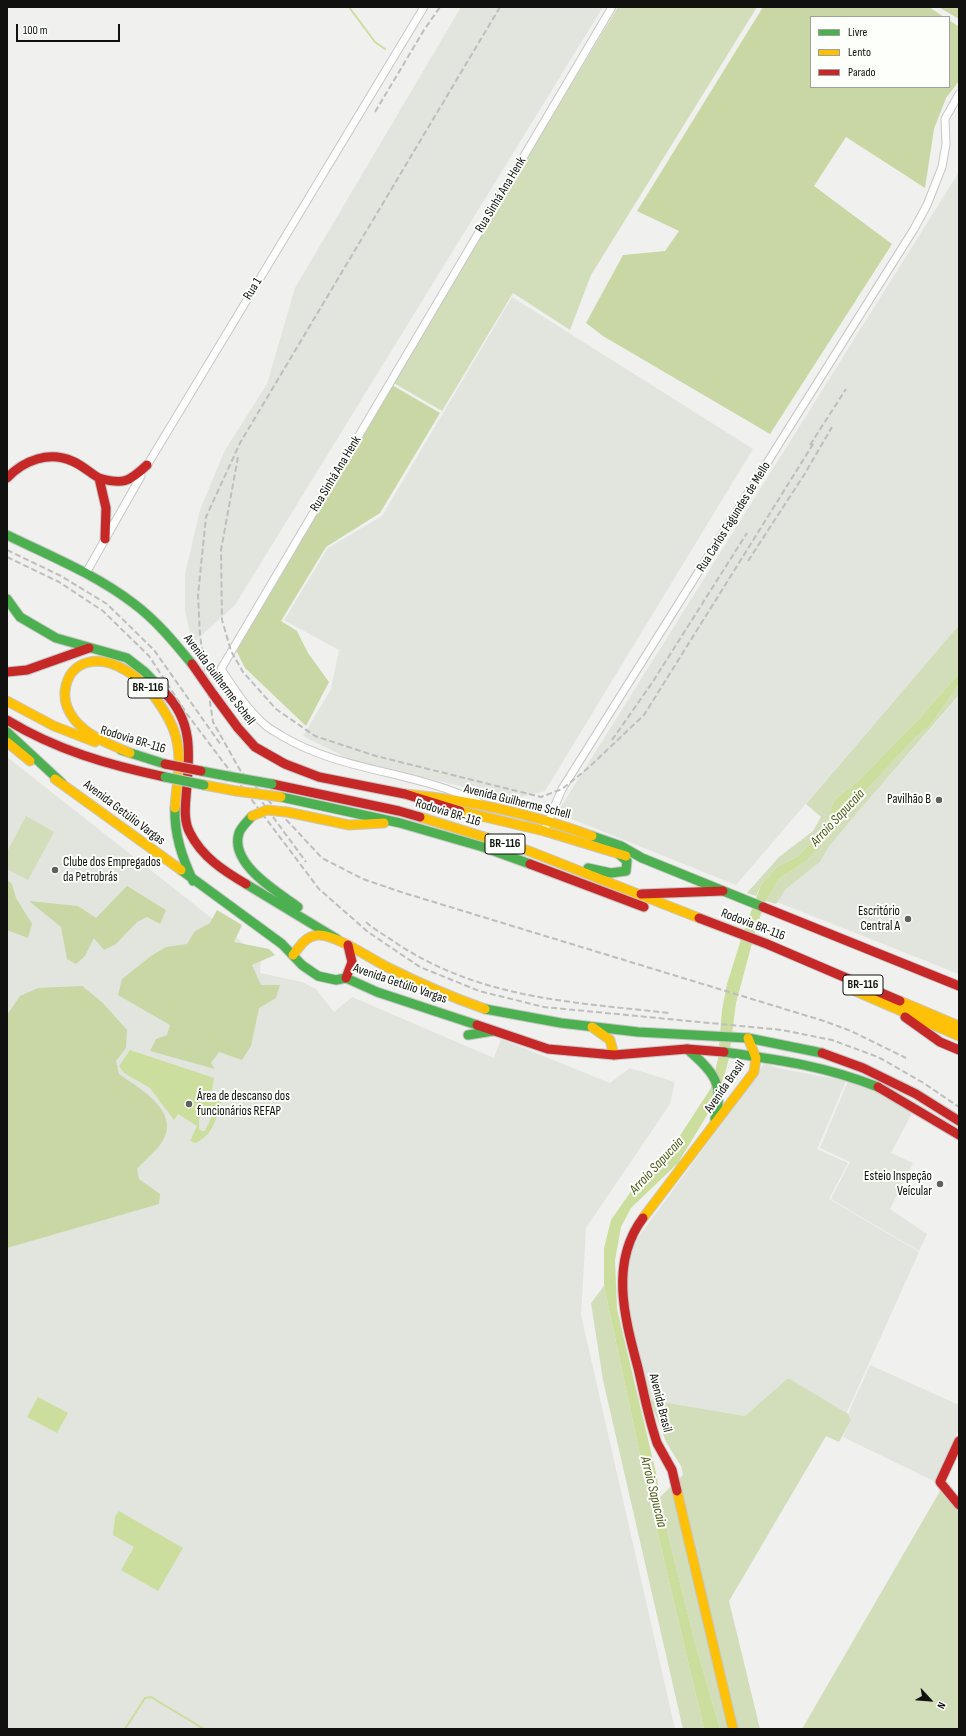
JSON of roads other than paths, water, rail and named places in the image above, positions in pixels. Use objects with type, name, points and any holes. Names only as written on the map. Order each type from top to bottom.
[{"type":"main road","points":[[7,478],[21,464],[53,456],[72,461],[99,478],[118,484],[132,479],[147,465]]},
{"type":"main road","points":[[99,478],[107,504],[108,517],[105,539]]},
{"type":"main road","name":"Avenida Guilherme Schell","points":[[7,535],[86,573],[133,603],[174,641],[238,728],[255,747],[285,764],[319,776],[404,794],[444,807],[544,830],[619,854],[642,858]]},
{"type":"main road","points":[[7,599],[20,617],[56,638],[127,658],[145,672],[173,702],[187,730],[189,752],[185,814],[189,832],[201,851],[224,871],[337,939]]},
{"type":"main road","points":[[7,672],[27,670],[89,648]]},
{"type":"main road","name":"BR-116","points":[[130,753],[97,739],[78,724],[66,708],[64,691],[69,674],[82,664],[103,660],[124,668],[147,687],[165,712],[175,733],[179,752],[174,807],[175,833],[182,859],[194,881]]},
{"type":"main road","name":"Rodovia BR-116","points":[[7,701],[75,735],[165,764],[272,784],[398,811],[551,860],[636,894],[728,934],[959,1026]]},
{"type":"main road","name":"Rodovia BR-116","points":[[7,720],[48,744],[85,758],[165,777],[236,791],[281,797],[400,823],[483,847],[728,934]]},
{"type":"main road","points":[[7,732],[62,783]]},
{"type":"main road","name":"Avenida Getúlio Vargas","points":[[7,742],[28,760],[62,783],[282,944],[304,968],[316,976],[338,981],[346,978],[377,992],[548,1049],[614,1055],[687,1049],[715,1050],[797,1062],[841,1073],[878,1088],[897,1097],[959,1135]]},
{"type":"main road","name":"Avenida Guilherme Schell","points":[[404,794],[446,798],[548,820],[621,846],[642,858],[959,986]]},
{"type":"main road","points":[[490,818],[493,809]]},
{"type":"main road","name":"BR-116","points":[[337,939],[252,872],[238,852],[239,833],[252,816],[268,810],[287,812],[349,825],[400,823]]},
{"type":"main road","points":[[551,860],[611,873],[620,873],[626,871],[628,866],[626,858],[619,854]]},
{"type":"main road","name":"BR-116","points":[[636,894],[723,891]]},
{"type":"main road","points":[[293,955],[304,940],[311,937],[329,936],[337,939]]},
{"type":"main road","name":"Avenida Getúlio Vargas","points":[[337,939],[387,967],[450,997],[490,1011],[561,1023],[638,1032],[746,1038],[828,1054],[916,1094],[959,1121]]},
{"type":"main road","points":[[346,978],[353,962],[353,954],[348,945]]},
{"type":"main road","name":"Rodovia BR-116","points":[[766,949],[895,1010],[959,1036]]},
{"type":"main road","name":"Rodovia BR-116","points":[[895,1010],[940,1042],[959,1050]]},
{"type":"main road","points":[[592,1026],[610,1040],[614,1055]]},
{"type":"main road","points":[[468,1035],[494,1030]]},
{"type":"main road","name":"Avenida Brasil","points":[[733,1729],[672,1470],[655,1439],[622,1298],[623,1263],[632,1235],[754,1072],[756,1056],[746,1038]]},
{"type":"main road","name":"Avenida Brasil","points":[[687,1049],[710,1068],[718,1085],[718,1109],[712,1127]]},
{"type":"main road","points":[[841,1073],[846,1061]]},
{"type":"main road","points":[[959,1441],[940,1482],[959,1505]]},
{"type":"street","name":"Rua 1","points":[[86,573],[147,465],[424,7]]},
{"type":"street","name":"Rua Sinhá Ana Henk","points":[[493,809],[455,790],[332,758],[296,744],[265,725],[241,700],[221,669],[612,7]]},
{"type":"street","name":"Rua Carlos Fagundes de Mello","points":[[544,830],[562,789],[903,248],[927,205],[942,167],[946,144],[945,119],[959,94]]},
{"type":"water","name":"Arroio Sapucaia","points":[[959,673],[959,684],[930,726],[916,737],[852,805],[833,833],[806,861],[779,879],[766,901],[757,925],[736,1003],[729,1058],[724,1077],[712,1107],[678,1163],[631,1208],[621,1227],[615,1260],[617,1309],[657,1477],[659,1498],[694,1639],[720,1729],[704,1729],[649,1497],[604,1286],[604,1248],[611,1220],[634,1187],[659,1166],[711,1088],[718,1059],[722,1010],[727,984],[743,933],[761,885],[777,867],[798,856],[827,827],[831,808],[835,799],[856,783],[917,721]]},
{"type":"water","name":"Área de descanso dos funcionários REFAP","points":[[130,1050],[214,1078],[211,1096],[222,1100],[211,1130],[196,1143],[190,1141],[197,1126],[178,1114],[174,1120],[150,1088],[124,1073],[119,1066]],"holes":[[[206,1107],[211,1109],[211,1118],[205,1131],[202,1131],[199,1129],[199,1121],[203,1109]]]},
{"type":"water","points":[[38,1397],[68,1413],[57,1433],[27,1417]]},
{"type":"water","points":[[119,1511],[183,1548],[158,1591],[121,1570],[134,1547],[113,1535],[115,1517]]},
{"type":"waterway","points":[[349,7],[375,42],[385,49]]},
{"type":"waterway","points":[[125,1729],[145,1698],[151,1697],[204,1729]]},
{"type":"railway","points":[[375,112],[424,30],[440,7]]},
{"type":"railway","points":[[500,7],[240,443],[206,517],[198,595],[200,636],[213,722],[240,770],[322,858],[363,879],[401,892],[824,1021],[851,1031],[906,1058]]},
{"type":"railway","points":[[810,445],[846,389]]},
{"type":"railway","points":[[748,561],[804,475],[832,427]]},
{"type":"railway","points":[[238,457],[221,550],[222,620],[231,651],[243,672],[276,709],[315,736],[376,756],[541,797],[562,789],[587,769],[644,715],[815,441]]},
{"type":"railway","points":[[612,740],[652,683],[747,533]]},
{"type":"railway","points":[[7,550],[61,576],[107,604],[154,650],[221,745]]},
{"type":"railway","points":[[7,557],[59,582],[103,611],[149,656],[187,714],[319,889],[368,932],[420,967],[479,991],[544,1007],[782,1030],[832,1040],[878,1057],[922,1082],[959,1107]]},
{"type":"railway","points":[[257,795],[306,862]]},
{"type":"railway","points":[[366,922],[399,945],[431,963],[463,977],[496,987],[563,1001],[669,1013]]},
{"type":"place","name":"Pavilhão B","points":[[939,800]]},
{"type":"place","name":"Clube dos Empregados da Petrobrás","points":[[55,870]]},
{"type":"place","name":"Escritório Central A","points":[[908,919]]},
{"type":"place","name":"Área de descanso dos funcionários REFAP","points":[[189,1104]]},
{"type":"place","name":"Esteio Inspeção Veícular","points":[[940,1184]]}]
